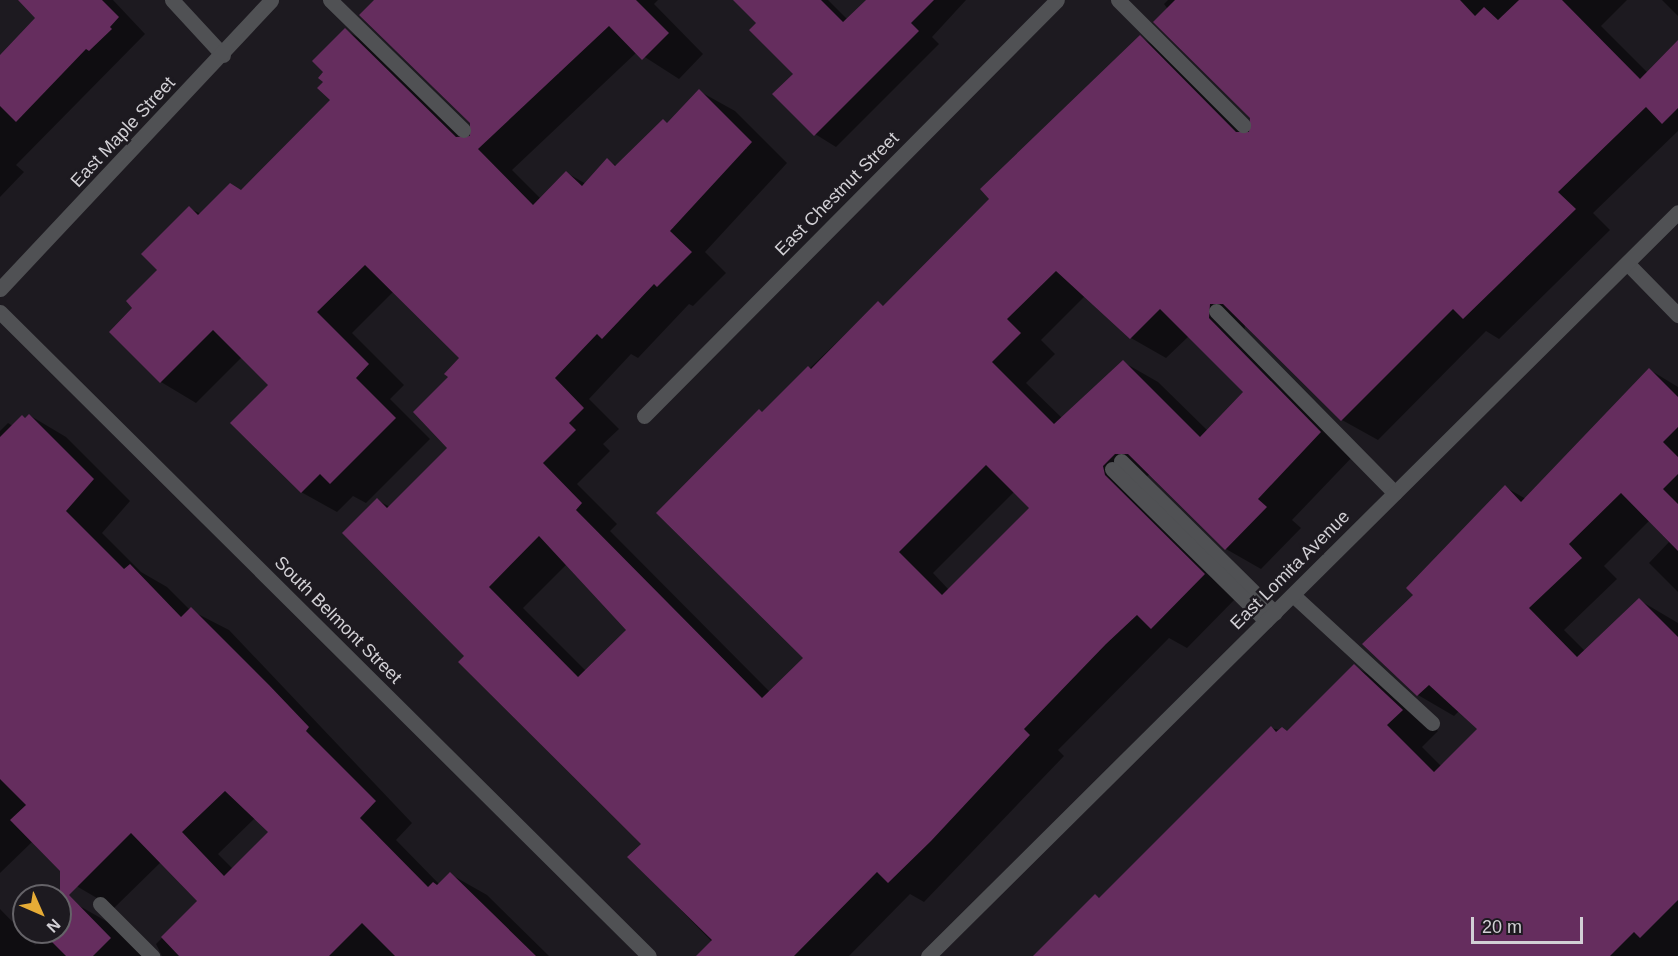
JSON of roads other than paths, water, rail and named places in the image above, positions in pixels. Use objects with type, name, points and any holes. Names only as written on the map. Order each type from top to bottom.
[{"type":"street","points":[[172,0],[223,55]]},
{"type":"street","name":"East Maple Street","points":[[0,288],[223,55],[271,0]]},
{"type":"street","points":[[330,0],[463,130]]},
{"type":"street","name":"East Chestnut Street","points":[[644,416],[1057,0]]},
{"type":"street","points":[[1118,0],[1244,125]]},
{"type":"street","name":"East Lomita Avenue","points":[[928,956],[1678,212]]},
{"type":"street","points":[[1627,263],[1678,315]]},
{"type":"street","points":[[1216,311],[1395,493]]},
{"type":"street","name":"South Belmont Street","points":[[0,312],[649,956]]},
{"type":"street","points":[[1117,465],[1270,617]]},
{"type":"street","points":[[1293,595],[1432,723]]},
{"type":"street","points":[[100,904],[152,956]]}]
